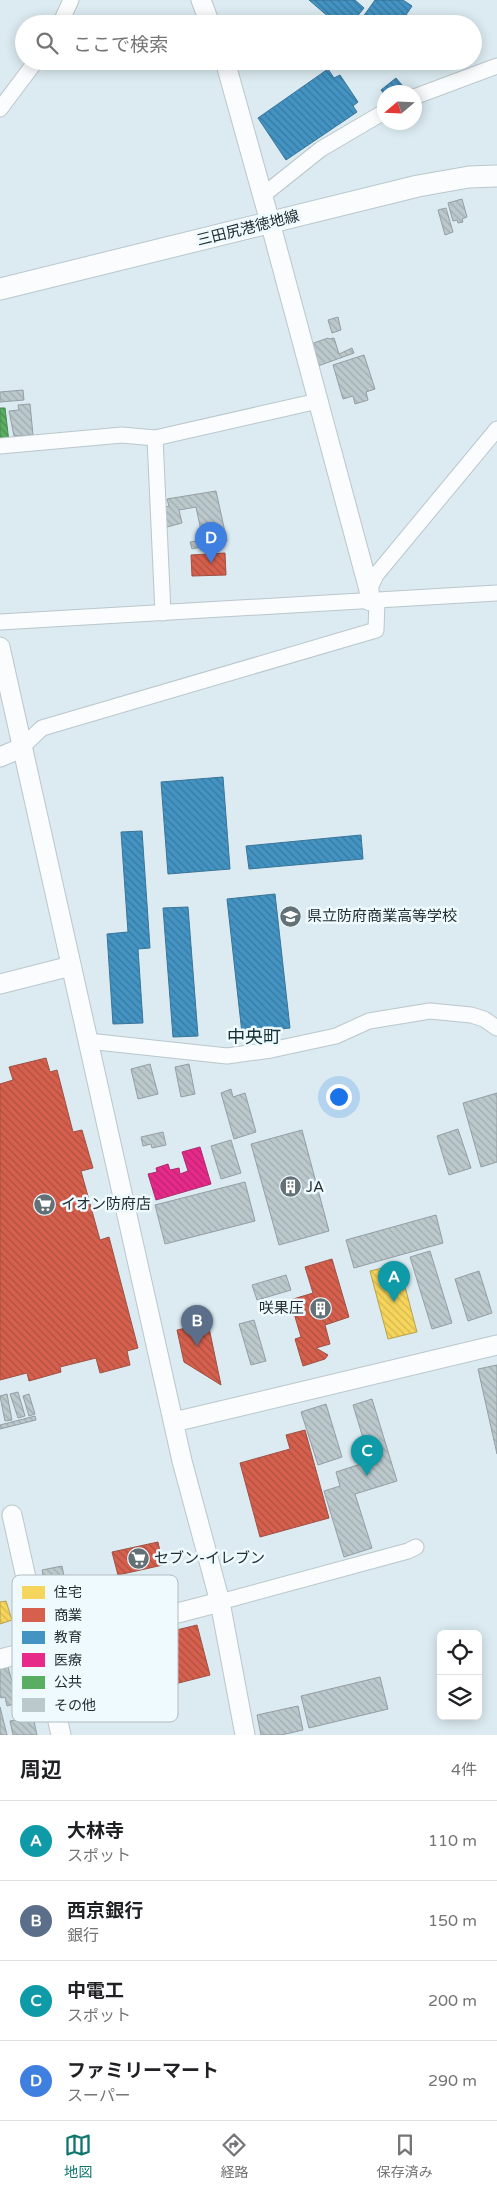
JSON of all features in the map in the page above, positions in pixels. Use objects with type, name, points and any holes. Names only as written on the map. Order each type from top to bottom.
[{"type":"main road","name":"三田尻港徳地線","points":[[0,288],[418,186],[469,177],[497,176]]},
{"type":"street","points":[[64,15],[70,0]]},
{"type":"street","points":[[200,0],[206,15]]},
{"type":"street","points":[[422,94],[497,66]]},
{"type":"street","points":[[0,108],[29,70]]},
{"type":"street","points":[[0,757],[21,748],[42,728],[376,630],[372,597],[227,70]]},
{"type":"street","points":[[262,196],[321,148],[377,116]]},
{"type":"street","points":[[0,446],[122,435],[155,438],[318,401]]},
{"type":"street","points":[[372,597],[376,575],[497,429]]},
{"type":"street","points":[[155,438],[163,614]]},
{"type":"street","points":[[0,622],[163,614],[372,597],[497,593]]},
{"type":"street","points":[[0,647],[21,748],[182,1461],[220,1602],[245,1735]]},
{"type":"street","points":[[0,984],[71,966]]},
{"type":"street","points":[[88,1041],[227,1056],[271,1050],[327,1038],[369,1021],[430,1011],[471,1015],[484,1019],[497,1028]]},
{"type":"street","points":[[174,1422],[497,1345]]},
{"type":"street","points":[[12,1516],[25,1575]]},
{"type":"street","points":[[178,1613],[408,1551],[416,1547]]},
{"type":"street","points":[[0,1659],[12,1655]]},
{"type":"street","points":[[58,1722],[61,1735]]},
{"type":"building: 住宅","points":[[399,1264],[417,1332],[388,1339],[370,1271]]},
{"type":"building: 住宅","points":[[6,1601],[12,1620],[0,1624],[0,1602]]},
{"type":"building: 商業","points":[[225,553],[226,575],[192,576],[191,555]]},
{"type":"building: 商業","name":"イオン防府店","points":[[46,1058],[50,1072],[57,1070],[73,1132],[82,1130],[93,1168],[81,1171],[100,1240],[109,1237],[138,1348],[127,1351],[130,1365],[100,1373],[96,1358],[60,1367],[61,1372],[29,1381],[27,1373],[0,1380],[0,1084],[13,1080],[9,1067]]},
{"type":"building: 商業","name":"咲果圧","points":[[332,1259],[349,1317],[325,1325],[330,1344],[316,1348],[328,1355],[325,1359],[303,1366],[295,1339],[301,1337],[290,1300],[313,1293],[305,1267]]},
{"type":"building: 商業","points":[[208,1323],[221,1385],[184,1362],[177,1330]]},
{"type":"building: 商業","points":[[305,1430],[329,1518],[260,1537],[240,1463],[290,1449],[286,1435]]},
{"type":"building: 商業","name":"セブン-イレブン","points":[[158,1542],[163,1565],[118,1575],[112,1552]]},
{"type":"building: 商業","points":[[197,1625],[210,1675],[178,1683],[178,1630]]},
{"type":"building: 教育","points":[[309,0],[355,0],[364,8],[358,15],[326,15]]},
{"type":"building: 教育","points":[[375,0],[403,0],[412,6],[406,15],[364,15]]},
{"type":"building: 教育","points":[[327,70],[329,70],[334,78],[340,75],[358,102],[353,106],[357,112],[286,160],[258,118]]},
{"type":"building: 教育","points":[[396,78],[402,85],[387,85]]},
{"type":"building: 教育","points":[[223,777],[230,869],[168,874],[161,782]]},
{"type":"building: 教育","points":[[142,831],[150,948],[138,949],[143,1023],[113,1024],[107,934],[128,932],[121,832]]},
{"type":"building: 教育","points":[[361,835],[363,859],[249,869],[246,846]]},
{"type":"building: 教育","points":[[275,894],[290,1028],[242,1033],[227,899]]},
{"type":"building: 教育","points":[[188,907],[198,1036],[173,1037],[163,908]]},
{"type":"building: 医療","points":[[200,1147],[211,1184],[156,1200],[148,1174],[157,1172],[156,1168],[168,1164],[170,1170],[179,1168],[180,1174],[188,1171],[182,1152]]},
{"type":"building: 公共","points":[[0,408],[5,408],[9,442],[0,442]]},
{"type":"building: その他","points":[[462,199],[467,217],[462,219],[463,222],[458,223],[457,220],[453,221],[448,203]]},
{"type":"building: その他","points":[[446,208],[453,232],[445,235],[438,210]]},
{"type":"building: その他","points":[[338,317],[341,330],[332,333],[328,320]]},
{"type":"building: その他","points":[[328,338],[334,338],[339,354],[352,348],[354,353],[318,366],[311,344]]},
{"type":"building: その他","points":[[364,355],[375,389],[366,392],[368,400],[355,404],[353,396],[343,399],[333,365]]},
{"type":"building: その他","points":[[23,390],[24,400],[0,402],[0,392]]},
{"type":"building: その他","points":[[30,404],[33,435],[14,436],[9,411],[19,410],[18,405]]},
{"type":"building: その他","points":[[216,491],[227,541],[192,549],[190,542],[203,540],[196,507],[179,510],[182,523],[167,527],[163,508],[169,506],[167,499]]},
{"type":"building: その他","points":[[150,1064],[158,1094],[138,1099],[131,1069]]},
{"type":"building: その他","points":[[189,1064],[195,1094],[181,1097],[175,1067]]},
{"type":"building: その他","points":[[231,1089],[233,1097],[245,1093],[256,1132],[234,1139],[221,1093]]},
{"type":"building: その他","points":[[497,1093],[497,1162],[481,1167],[463,1103]]},
{"type":"building: その他","points":[[458,1129],[471,1168],[449,1175],[437,1136]]},
{"type":"building: その他","name":"JA","points":[[302,1130],[329,1231],[279,1245],[251,1144]]},
{"type":"building: その他","points":[[163,1132],[166,1145],[152,1148],[151,1144],[143,1146],[141,1137]]},
{"type":"building: その他","points":[[231,1140],[241,1173],[221,1179],[211,1146]]},
{"type":"building: その他","points":[[245,1182],[255,1221],[165,1244],[155,1205]]},
{"type":"building: その他","points":[[436,1215],[443,1243],[354,1268],[346,1240]]},
{"type":"building: その他","points":[[430,1251],[452,1323],[432,1329],[410,1257]]},
{"type":"building: その他","points":[[479,1271],[492,1313],[468,1321],[455,1279]]},
{"type":"building: その他","points":[[286,1275],[291,1290],[257,1300],[252,1285]]},
{"type":"building: その他","points":[[254,1320],[266,1361],[251,1365],[239,1324]]},
{"type":"building: その他","points":[[497,1365],[497,1454],[478,1369]]},
{"type":"building: その他","points":[[18,1392],[25,1416],[18,1418],[10,1394]]},
{"type":"building: その他","points":[[7,1394],[12,1420],[5,1421],[0,1396]]},
{"type":"building: その他","points":[[29,1394],[35,1414],[29,1416],[23,1396]]},
{"type":"building: その他","points":[[372,1399],[397,1481],[355,1494],[372,1548],[344,1557],[324,1491],[340,1486],[336,1472],[370,1461],[353,1405]]},
{"type":"building: その他","points":[[326,1404],[342,1457],[318,1465],[301,1412]]},
{"type":"building: その他","points":[[35,1416],[36,1420],[0,1429],[0,1425]]},
{"type":"building: その他","points":[[62,1566],[64,1575],[43,1575],[42,1570]]},
{"type":"building: その他","points":[[8,1667],[12,1681],[12,1705],[7,1706],[5,1697],[1,1698],[0,1696],[0,1669]]},
{"type":"building: その他","points":[[380,1677],[388,1709],[309,1728],[301,1696]]},
{"type":"building: その他","points":[[298,1706],[303,1730],[281,1735],[261,1735],[257,1715]]},
{"type":"building: その他","points":[[0,1707],[7,1735],[0,1735]]},
{"type":"building: その他","points":[[10,1721],[34,1722],[37,1735],[13,1735]]},
{"type":"place","name":"ファミリーマート","points":[[211,563]]},
{"type":"place","name":"県立防府商業高等学校","points":[[291,916]]},
{"type":"place","name":"JA","points":[[290,1187]]},
{"type":"place","name":"イオン防府店","points":[[45,1204]]},
{"type":"place","name":"大林寺","points":[[394,1302]]},
{"type":"place","name":"咲果圧","points":[[320,1308]]},
{"type":"place","name":"西京銀行","points":[[197,1346]]},
{"type":"place","name":"中電工","points":[[367,1476]]},
{"type":"place","name":"セブン-イレブン","points":[[138,1558]]},
{"type":"district","name":"中央町","points":[[254,1037]]}]
